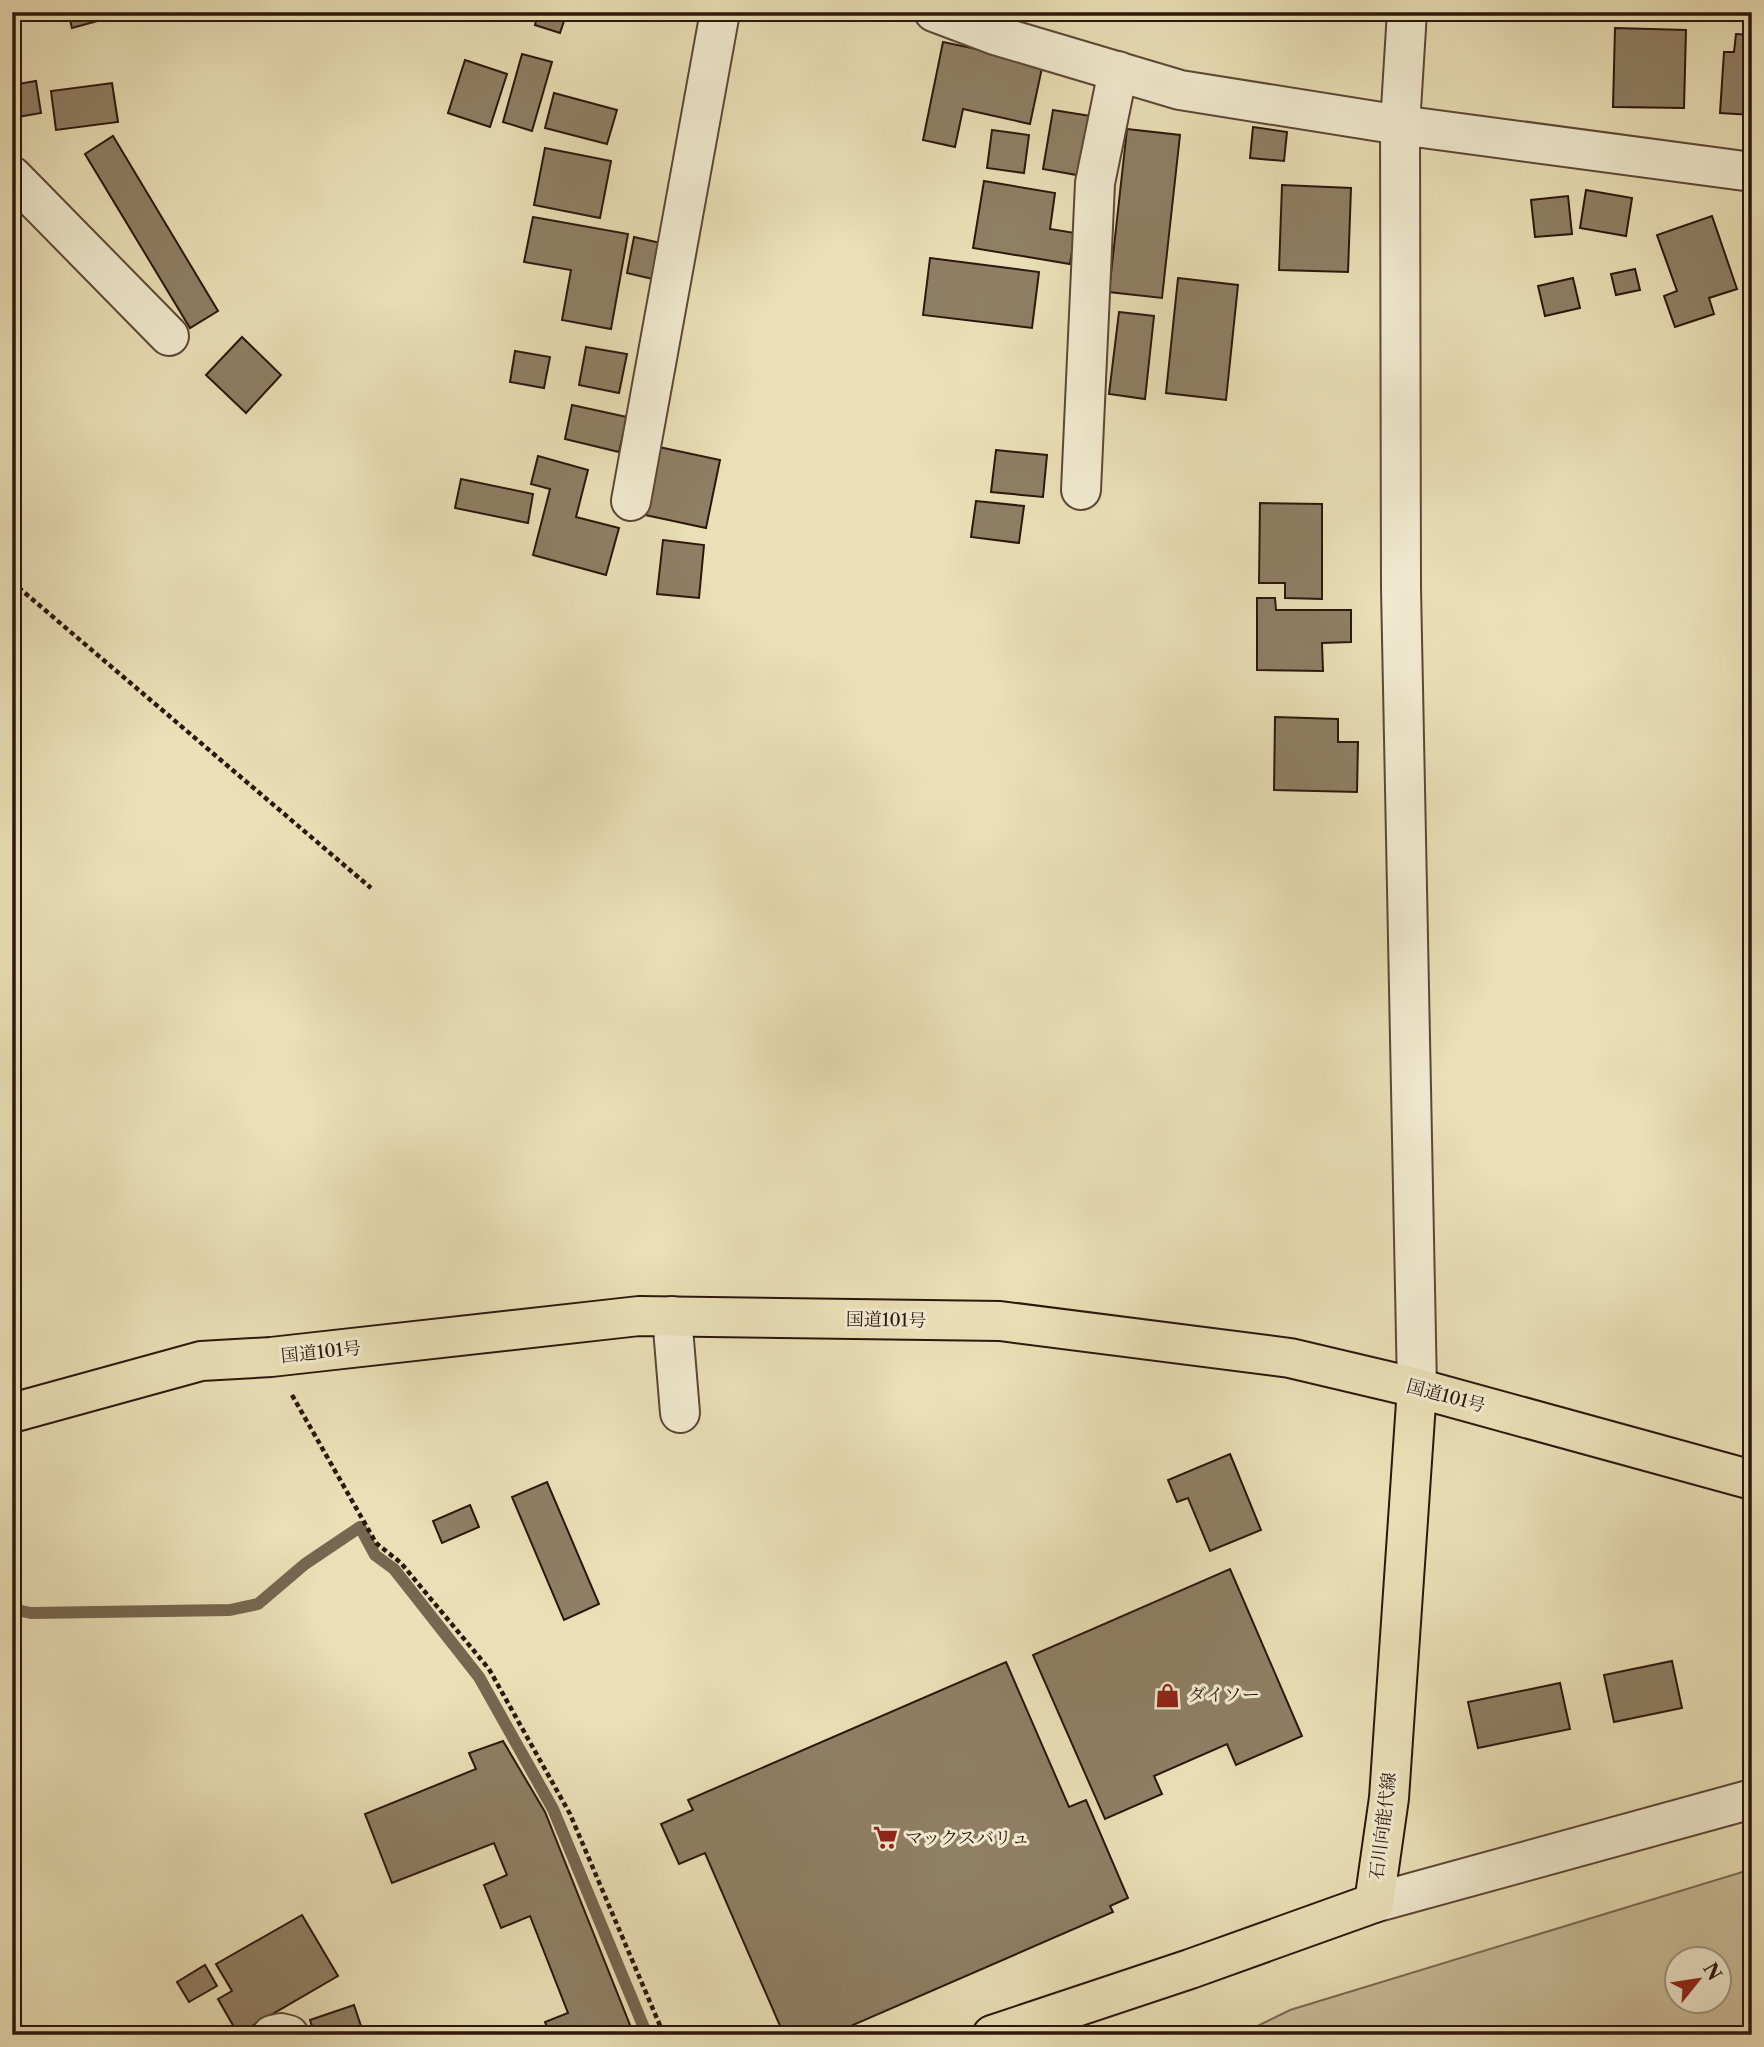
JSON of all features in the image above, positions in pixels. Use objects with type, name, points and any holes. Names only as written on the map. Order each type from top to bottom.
[{"type":"main road","name":"国道101号","points":[[19,1402],[201,1361],[271,1357],[639,1316],[1000,1321],[1290,1358],[1416,1388],[1752,1480]]},
{"type":"main road","name":"石川向能代線","points":[[992,2035],[1165,1978],[1374,1903],[1389,1798],[1416,1388]]},
{"type":"street","points":[[631,501],[720,12]]},
{"type":"street","points":[[934,12],[995,35],[1180,90],[1400,125],[1752,172]]},
{"type":"street","points":[[1407,12],[1400,125],[1401,587],[1416,1388]]},
{"type":"street","points":[[1081,490],[1095,183],[1118,71]]},
{"type":"street","points":[[12,176],[169,336]]},
{"type":"street","points":[[672,1316],[680,1413]]},
{"type":"street","points":[[1374,1903],[1752,1799]]},
{"type":"street","points":[[272,2035],[289,2035]]},
{"type":"path","points":[[12,582],[372,888]]},
{"type":"path","points":[[271,1357],[376,1543],[401,1563],[489,1669],[570,1814],[664,2035]]},
{"type":"shaded area","points":[[1752,1869],[1752,2035],[1239,2035],[1290,2010]]},
{"type":"building","points":[[68,12],[111,12],[112,17],[72,28]]},
{"type":"building","points":[[538,12],[567,12],[560,33],[535,25]]},
{"type":"building","points":[[1652,12],[1679,12],[1679,20],[1652,19]]},
{"type":"building","points":[[1615,28],[1686,30],[1684,108],[1613,107]]},
{"type":"building","points":[[1736,34],[1752,35],[1752,115],[1720,113],[1724,52],[1734,52]]},
{"type":"building","points":[[943,42],[1043,63],[1030,124],[963,109],[955,147],[923,140]]},
{"type":"building","points":[[522,54],[552,62],[532,131],[503,122]]},
{"type":"building","points":[[465,60],[507,74],[490,127],[448,113]]},
{"type":"building","points":[[36,81],[41,113],[12,118],[12,85]]},
{"type":"building","points":[[112,83],[118,122],[56,130],[51,91]]},
{"type":"building","points":[[554,93],[617,110],[607,144],[545,128]]},
{"type":"building","points":[[1053,110],[1091,116],[1082,176],[1043,169]]},
{"type":"building","points":[[1253,127],[1287,132],[1284,161],[1250,158]]},
{"type":"building","points":[[1127,129],[1180,135],[1162,298],[1109,292]]},
{"type":"building","points":[[992,130],[1029,135],[1024,173],[987,168]]},
{"type":"building","points":[[113,136],[218,311],[190,328],[85,154]]},
{"type":"building","points":[[545,148],[611,161],[600,218],[534,205]]},
{"type":"building","points":[[984,181],[1055,193],[1050,229],[1075,233],[1070,264],[973,248]]},
{"type":"building","points":[[1282,185],[1351,188],[1348,272],[1279,270]]},
{"type":"building","points":[[1586,190],[1632,198],[1626,236],[1580,228]]},
{"type":"building","points":[[1568,196],[1572,234],[1535,237],[1531,200]]},
{"type":"building","points":[[1712,216],[1737,289],[1709,298],[1714,314],[1675,327],[1664,296],[1677,291],[1657,235]]},
{"type":"building","points":[[533,217],[628,234],[611,329],[562,320],[571,270],[524,262]]},
{"type":"building","points":[[634,237],[665,244],[657,280],[627,273]]},
{"type":"building","points":[[930,258],[1039,272],[1032,328],[923,315]]},
{"type":"building","points":[[1635,269],[1640,290],[1616,295],[1611,274]]},
{"type":"building","points":[[1178,278],[1238,285],[1226,400],[1166,393]]},
{"type":"building","points":[[1573,278],[1580,308],[1545,316],[1538,286]]},
{"type":"building","points":[[1119,312],[1154,316],[1145,399],[1109,394]]},
{"type":"building","points":[[242,337],[281,375],[246,413],[206,375]]},
{"type":"building","points":[[586,347],[627,354],[619,393],[579,385]]},
{"type":"building","points":[[515,351],[550,357],[544,388],[510,382]]},
{"type":"building","points":[[572,405],[627,417],[619,452],[565,439]]},
{"type":"building","points":[[659,447],[720,460],[706,528],[645,515]]},
{"type":"building","points":[[996,450],[1047,455],[1043,497],[991,492]]},
{"type":"building","points":[[538,456],[588,470],[576,517],[619,528],[606,575],[533,555],[550,489],[531,484]]},
{"type":"building","points":[[461,479],[533,494],[528,523],[455,508]]},
{"type":"building","points":[[976,501],[1024,506],[1019,543],[971,537]]},
{"type":"building","points":[[1260,503],[1322,504],[1322,599],[1285,598],[1285,583],[1259,583]]},
{"type":"building","points":[[663,540],[704,545],[699,598],[657,594]]},
{"type":"building","points":[[1257,598],[1275,598],[1276,610],[1351,610],[1351,642],[1322,643],[1323,671],[1257,670]]},
{"type":"building","points":[[1275,717],[1338,719],[1338,742],[1358,742],[1357,792],[1274,790]]},
{"type":"building","points":[[1230,1454],[1261,1530],[1210,1551],[1188,1498],[1177,1502],[1168,1480]]},
{"type":"building","points":[[547,1482],[599,1604],[564,1620],[512,1497]]},
{"type":"building","points":[[470,1505],[479,1527],[442,1543],[433,1521]]},
{"type":"building","name":"ダイソー","points":[[1230,1569],[1302,1736],[1236,1765],[1227,1744],[1154,1776],[1162,1794],[1105,1819],[1033,1655]]},
{"type":"building","points":[[1672,1661],[1682,1708],[1614,1722],[1604,1675]]},
{"type":"building","name":"マックスバリュ","points":[[1006,1662],[1069,1807],[1086,1800],[1128,1898],[1110,1906],[1113,1912],[830,2035],[784,2035],[705,1853],[679,1864],[661,1824],[693,1810],[688,1800]]},
{"type":"building","points":[[1560,1683],[1570,1729],[1478,1748],[1468,1702]]},
{"type":"building","points":[[503,1741],[545,1812],[634,2035],[550,2035],[545,2022],[568,2013],[530,1916],[501,1928],[484,1885],[507,1875],[494,1843],[392,1883],[365,1814],[476,1769],[469,1753]]},
{"type":"building","points":[[302,1915],[338,1976],[238,2034],[218,1999],[232,1991],[216,1964]]},
{"type":"building","points":[[205,1965],[217,1986],[189,2002],[177,1982]]},
{"type":"building","points":[[354,2005],[364,2035],[315,2035],[310,2020]]},
{"type":"waterway","points":[[12,1609],[31,1613],[230,1610],[258,1604],[305,1564],[360,1527],[375,1555],[394,1569],[479,1677],[553,1809],[647,2035]]},
{"type":"place","name":"ダイソー","points":[[1168,1695]]},
{"type":"place","name":"マックスバリュ","points":[[885,1838]]}]
